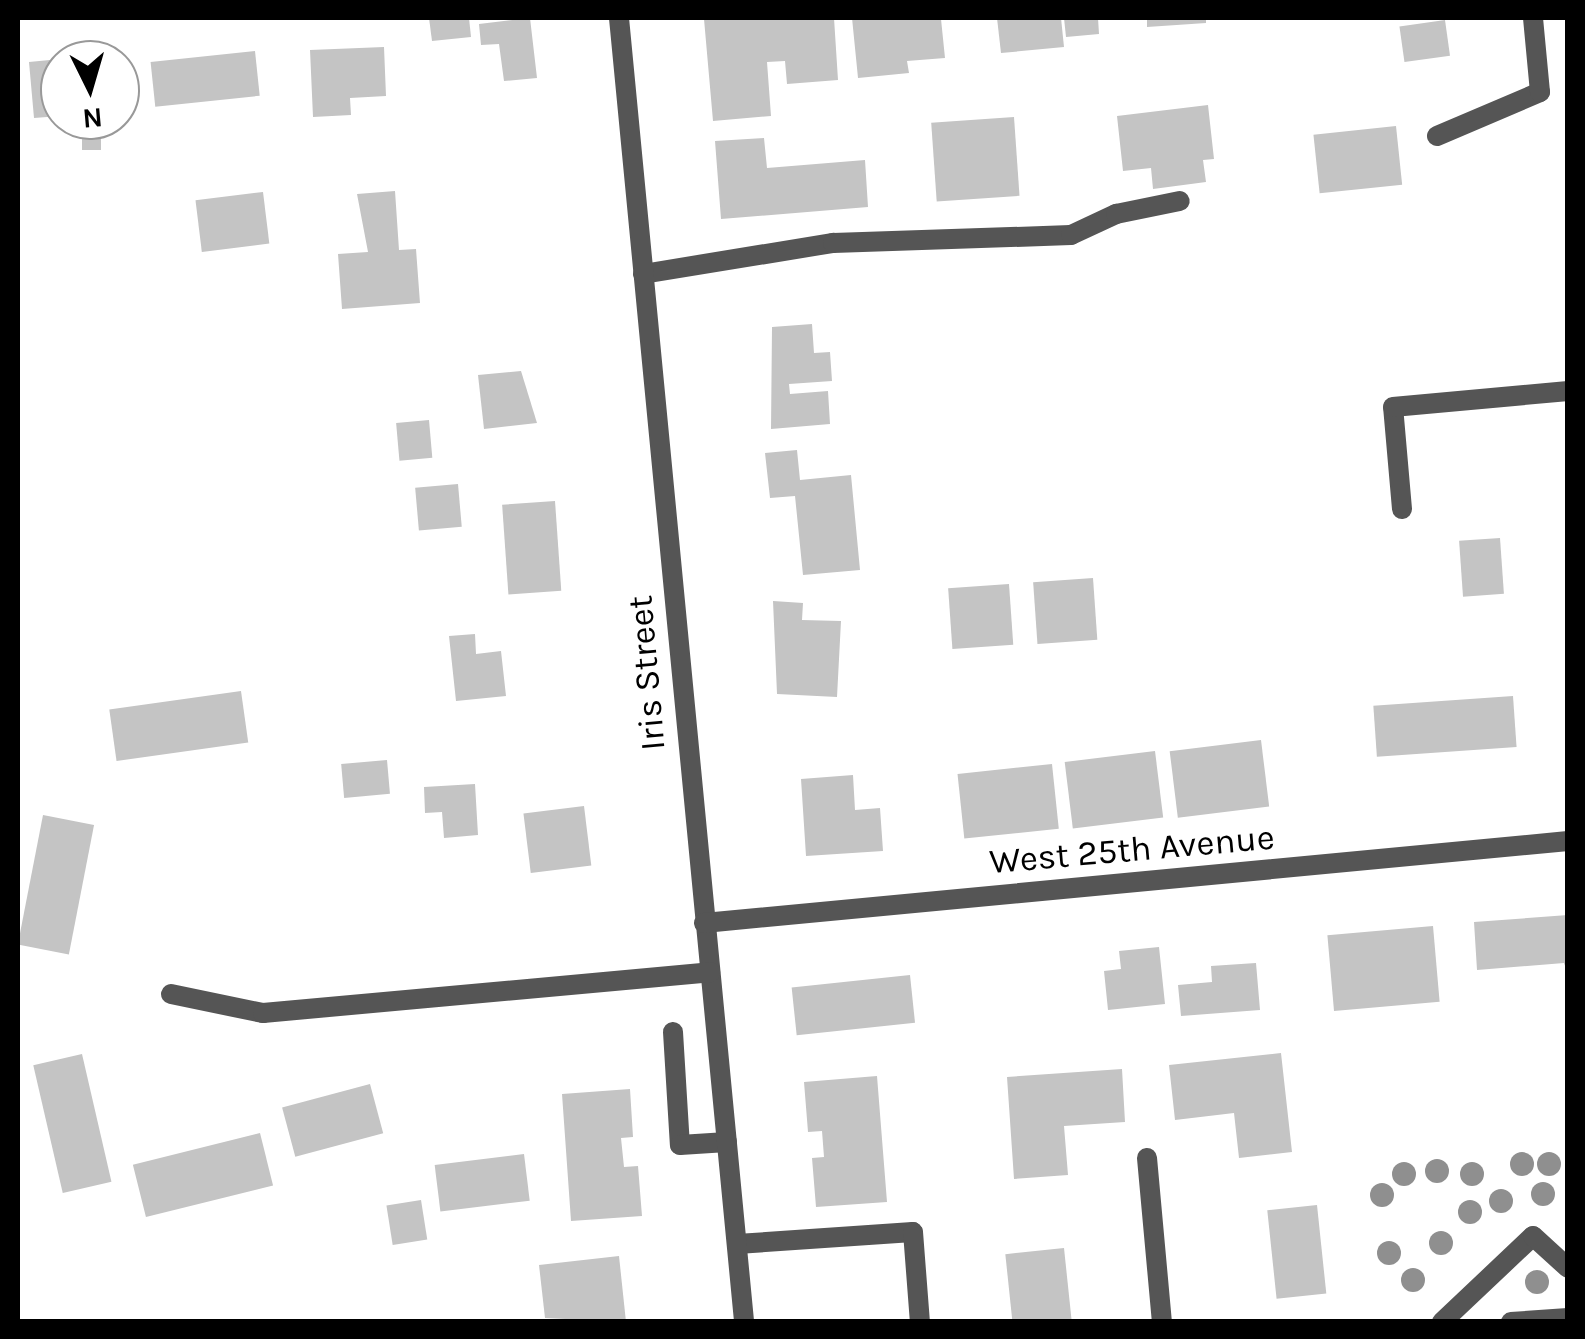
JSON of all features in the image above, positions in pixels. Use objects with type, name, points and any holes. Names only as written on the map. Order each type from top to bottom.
[{"type":"street","name":"Iris Street","points":[[618,18],[744,1322]]},
{"type":"street","points":[[1437,136],[1540,92],[1534,18]]},
{"type":"street","points":[[643,274],[833,243],[1071,234],[1116,214],[1180,202]]},
{"type":"street","points":[[1402,509],[1392,407],[1568,392]]},
{"type":"street","name":"West 25th Avenue","points":[[704,923],[1568,841]]},
{"type":"street","points":[[171,994],[263,1013],[710,972]]},
{"type":"street","points":[[672,1032],[680,1145],[727,1142]]},
{"type":"street","points":[[1148,1158],[1162,1322]]},
{"type":"street","points":[[737,1244],[913,1232],[920,1322]]},
{"type":"street","points":[[1442,1322],[1533,1236],[1568,1268]]},
{"type":"street","points":[[1512,1322],[1568,1318]]},
{"type":"building","points":[[429,18],[469,18],[471,37],[432,41]]},
{"type":"building","points":[[530,18],[537,78],[504,81],[499,44],[481,45],[479,24]]},
{"type":"building","points":[[834,18],[838,80],[787,84],[785,61],[767,62],[771,116],[713,121],[704,19]]},
{"type":"building","points":[[852,18],[941,19],[945,58],[907,61],[909,73],[858,78]]},
{"type":"building","points":[[997,18],[1061,18],[1064,47],[1001,53]]},
{"type":"building","points":[[1064,18],[1098,18],[1099,34],[1066,37]]},
{"type":"building","points":[[1147,18],[1206,18],[1206,23],[1147,27]]},
{"type":"building","points":[[1445,20],[1450,56],[1404,62],[1399,26]]},
{"type":"building","points":[[384,47],[386,96],[350,98],[351,115],[313,117],[310,50]]},
{"type":"building","points":[[255,51],[260,96],[155,107],[151,62]]},
{"type":"building","points":[[40,61],[40,118],[34,118],[29,62]]},
{"type":"building","points":[[1208,105],[1214,159],[1203,160],[1206,182],[1153,189],[1151,168],[1123,171],[1117,116]]},
{"type":"building","points":[[1014,117],[1020,196],[937,202],[931,123]]},
{"type":"building","points":[[1396,126],[1402,185],[1320,193],[1313,135]]},
{"type":"building","points":[[764,138],[767,168],[865,160],[868,207],[721,219],[715,141]]},
{"type":"building","points":[[82,140],[101,140],[101,150],[82,150]]},
{"type":"building","points":[[395,191],[399,250],[416,249],[420,303],[342,309],[338,254],[368,252],[357,194]]},
{"type":"building","points":[[263,192],[269,244],[202,252],[196,200]]},
{"type":"building","points":[[812,324],[814,353],[830,352],[832,381],[789,384],[790,394],[828,391],[830,424],[771,429],[772,327]]},
{"type":"building","points":[[521,371],[537,423],[484,429],[478,375]]},
{"type":"building","points":[[429,420],[432,458],[399,461],[396,423]]},
{"type":"building","points":[[797,450],[800,480],[851,475],[860,570],[803,575],[795,496],[770,498],[765,453]]},
{"type":"building","points":[[458,484],[462,527],[419,531],[415,488]]},
{"type":"building","points":[[555,501],[561,591],[508,594],[502,505]]},
{"type":"building","points":[[1500,538],[1504,594],[1463,597],[1459,541]]},
{"type":"building","points":[[1093,578],[1097,640],[1037,644],[1033,582]]},
{"type":"building","points":[[1009,584],[1013,645],[952,649],[948,588]]},
{"type":"building","points":[[773,601],[803,603],[802,620],[841,621],[837,697],[777,694]]},
{"type":"building","points":[[475,634],[476,654],[501,651],[506,696],[456,701],[449,636]]},
{"type":"building","points":[[241,691],[248,742],[117,761],[109,710]]},
{"type":"building","points":[[1513,696],[1517,747],[1377,757],[1373,706]]},
{"type":"building","points":[[1261,740],[1269,807],[1178,818],[1170,751]]},
{"type":"building","points":[[1155,751],[1163,818],[1073,829],[1065,762]]},
{"type":"building","points":[[387,760],[390,794],[344,798],[341,764]]},
{"type":"building","points":[[1052,764],[1059,829],[964,839],[958,774]]},
{"type":"building","points":[[853,775],[855,810],[880,808],[883,851],[806,856],[801,779]]},
{"type":"building","points":[[475,784],[478,835],[444,838],[442,812],[425,813],[424,787]]},
{"type":"building","points":[[584,806],[591,866],[531,873],[523,813]]},
{"type":"building","points":[[43,815],[94,825],[69,954],[18,945]]},
{"type":"building","points":[[1568,915],[1568,974],[1564,963],[1477,970],[1474,922]]},
{"type":"building","points":[[1433,926],[1440,1002],[1334,1011],[1327,935]]},
{"type":"building","points":[[1159,947],[1165,1004],[1108,1010],[1104,971],[1121,969],[1119,951]]},
{"type":"building","points":[[1256,963],[1260,1010],[1181,1016],[1178,985],[1212,982],[1211,966]]},
{"type":"building","points":[[910,975],[915,1023],[797,1035],[792,987]]},
{"type":"building","points":[[1281,1053],[1292,1152],[1239,1158],[1234,1113],[1175,1120],[1169,1065]]},
{"type":"building","points":[[82,1054],[111,1182],[63,1193],[33,1065]]},
{"type":"building","points":[[1122,1069],[1125,1122],[1064,1126],[1068,1175],[1014,1179],[1007,1077]]},
{"type":"building","points":[[877,1076],[887,1202],[816,1207],[812,1158],[824,1157],[822,1131],[808,1132],[804,1082]]},
{"type":"building","points":[[370,1084],[383,1133],[295,1157],[282,1108]]},
{"type":"building","points":[[630,1089],[633,1137],[621,1138],[624,1167],[638,1166],[642,1216],[571,1221],[562,1094]]},
{"type":"building","points":[[260,1133],[273,1185],[146,1217],[133,1165]]},
{"type":"building","points":[[524,1154],[530,1201],[440,1212],[435,1165]]},
{"type":"building","points":[[421,1200],[427,1240],[393,1245],[386,1205]]},
{"type":"building","points":[[1317,1205],[1326,1294],[1277,1299],[1267,1210]]},
{"type":"building","points":[[1064,1248],[1072,1322],[1012,1322],[1005,1254]]},
{"type":"building","points":[[619,1256],[626,1322],[545,1318],[539,1265]]}]
